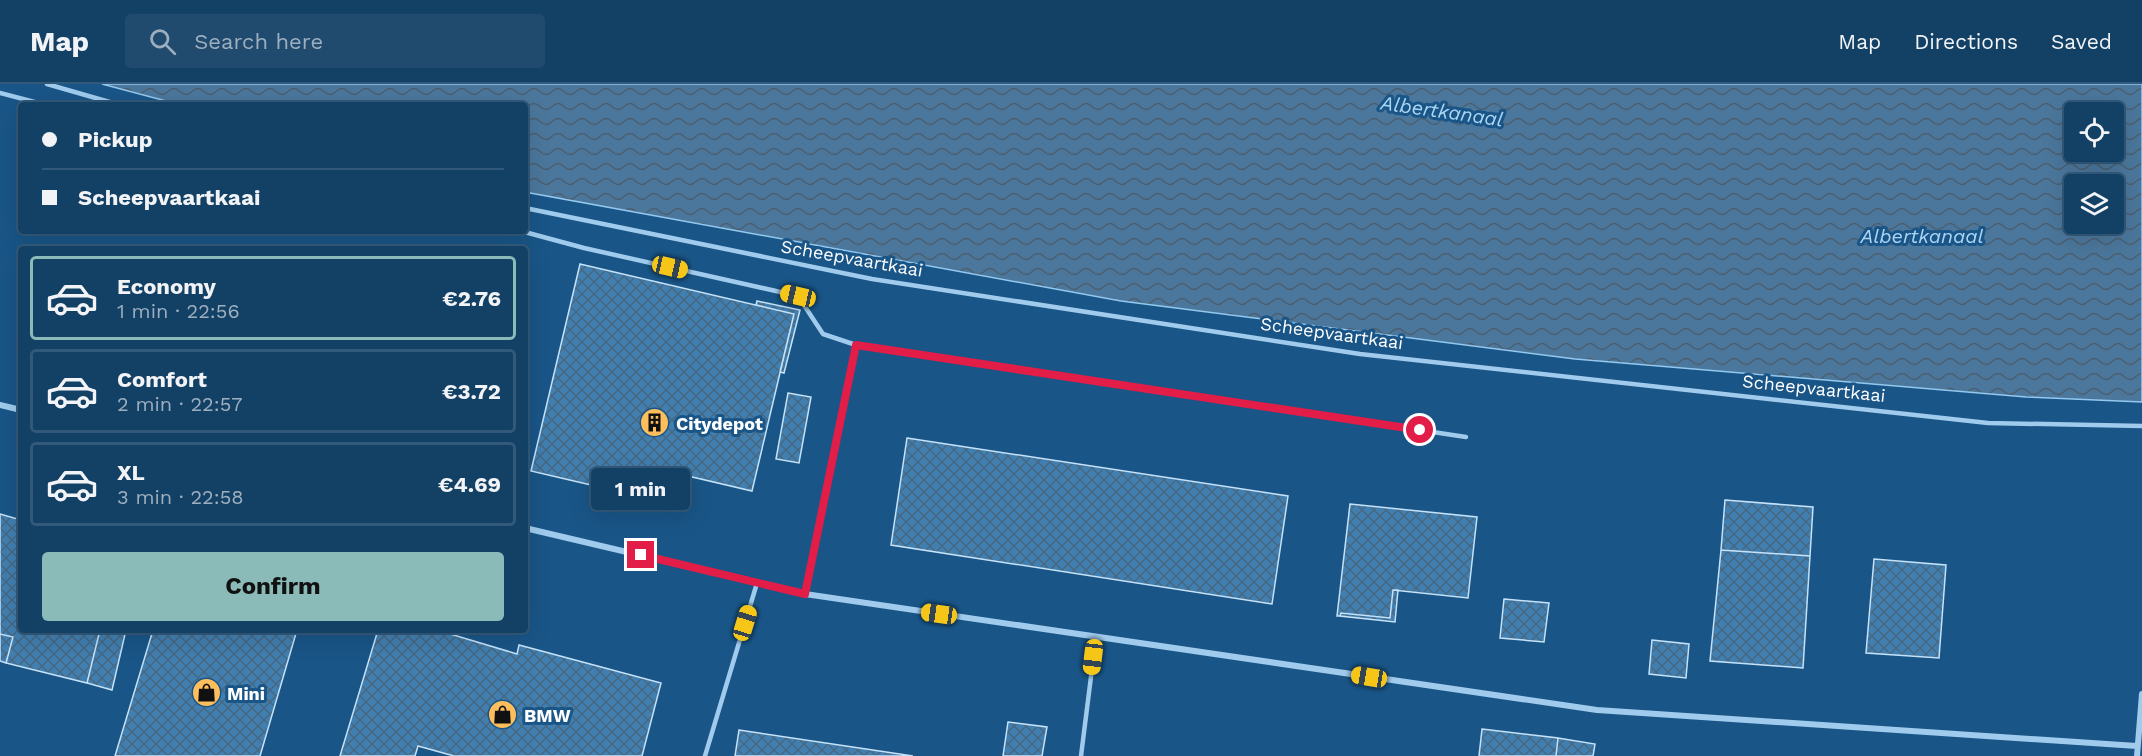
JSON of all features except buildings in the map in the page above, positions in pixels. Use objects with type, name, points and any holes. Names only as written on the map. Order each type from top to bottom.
[{"type":"street","points":[[805,594],[856,345]]},
{"type":"street","points":[[0,405],[18,409]]},
{"type":"street","points":[[528,529],[805,594],[1597,711],[2137,746]]},
{"type":"street","points":[[2137,756],[2142,694]]},
{"type":"lane","points":[[47,84],[110,102]]},
{"type":"lane","points":[[0,93],[34,102]]},
{"type":"lane","name":"Scheepvaartkaai","points":[[528,209],[872,279],[1360,354],[1989,423],[2142,426]]},
{"type":"lane","points":[[528,233],[798,296],[823,334],[856,345],[1467,437]]},
{"type":"lane","points":[[705,756],[757,583]]},
{"type":"lane","points":[[1081,756],[1096,637]]},
{"type":"water","name":"Albertkanaal","points":[[102,84],[2142,84],[2142,402],[2026,397],[1575,359],[1121,301],[528,193],[528,102],[170,102]]},
{"type":"place","name":"Citydepot","points":[[655,423]]},
{"type":"place","name":"Mini","points":[[206,693]]},
{"type":"place","name":"BMW","points":[[503,715]]},
{"type":"route","points":[[641,555],[805,594],[856,345],[1420,430]]}]
